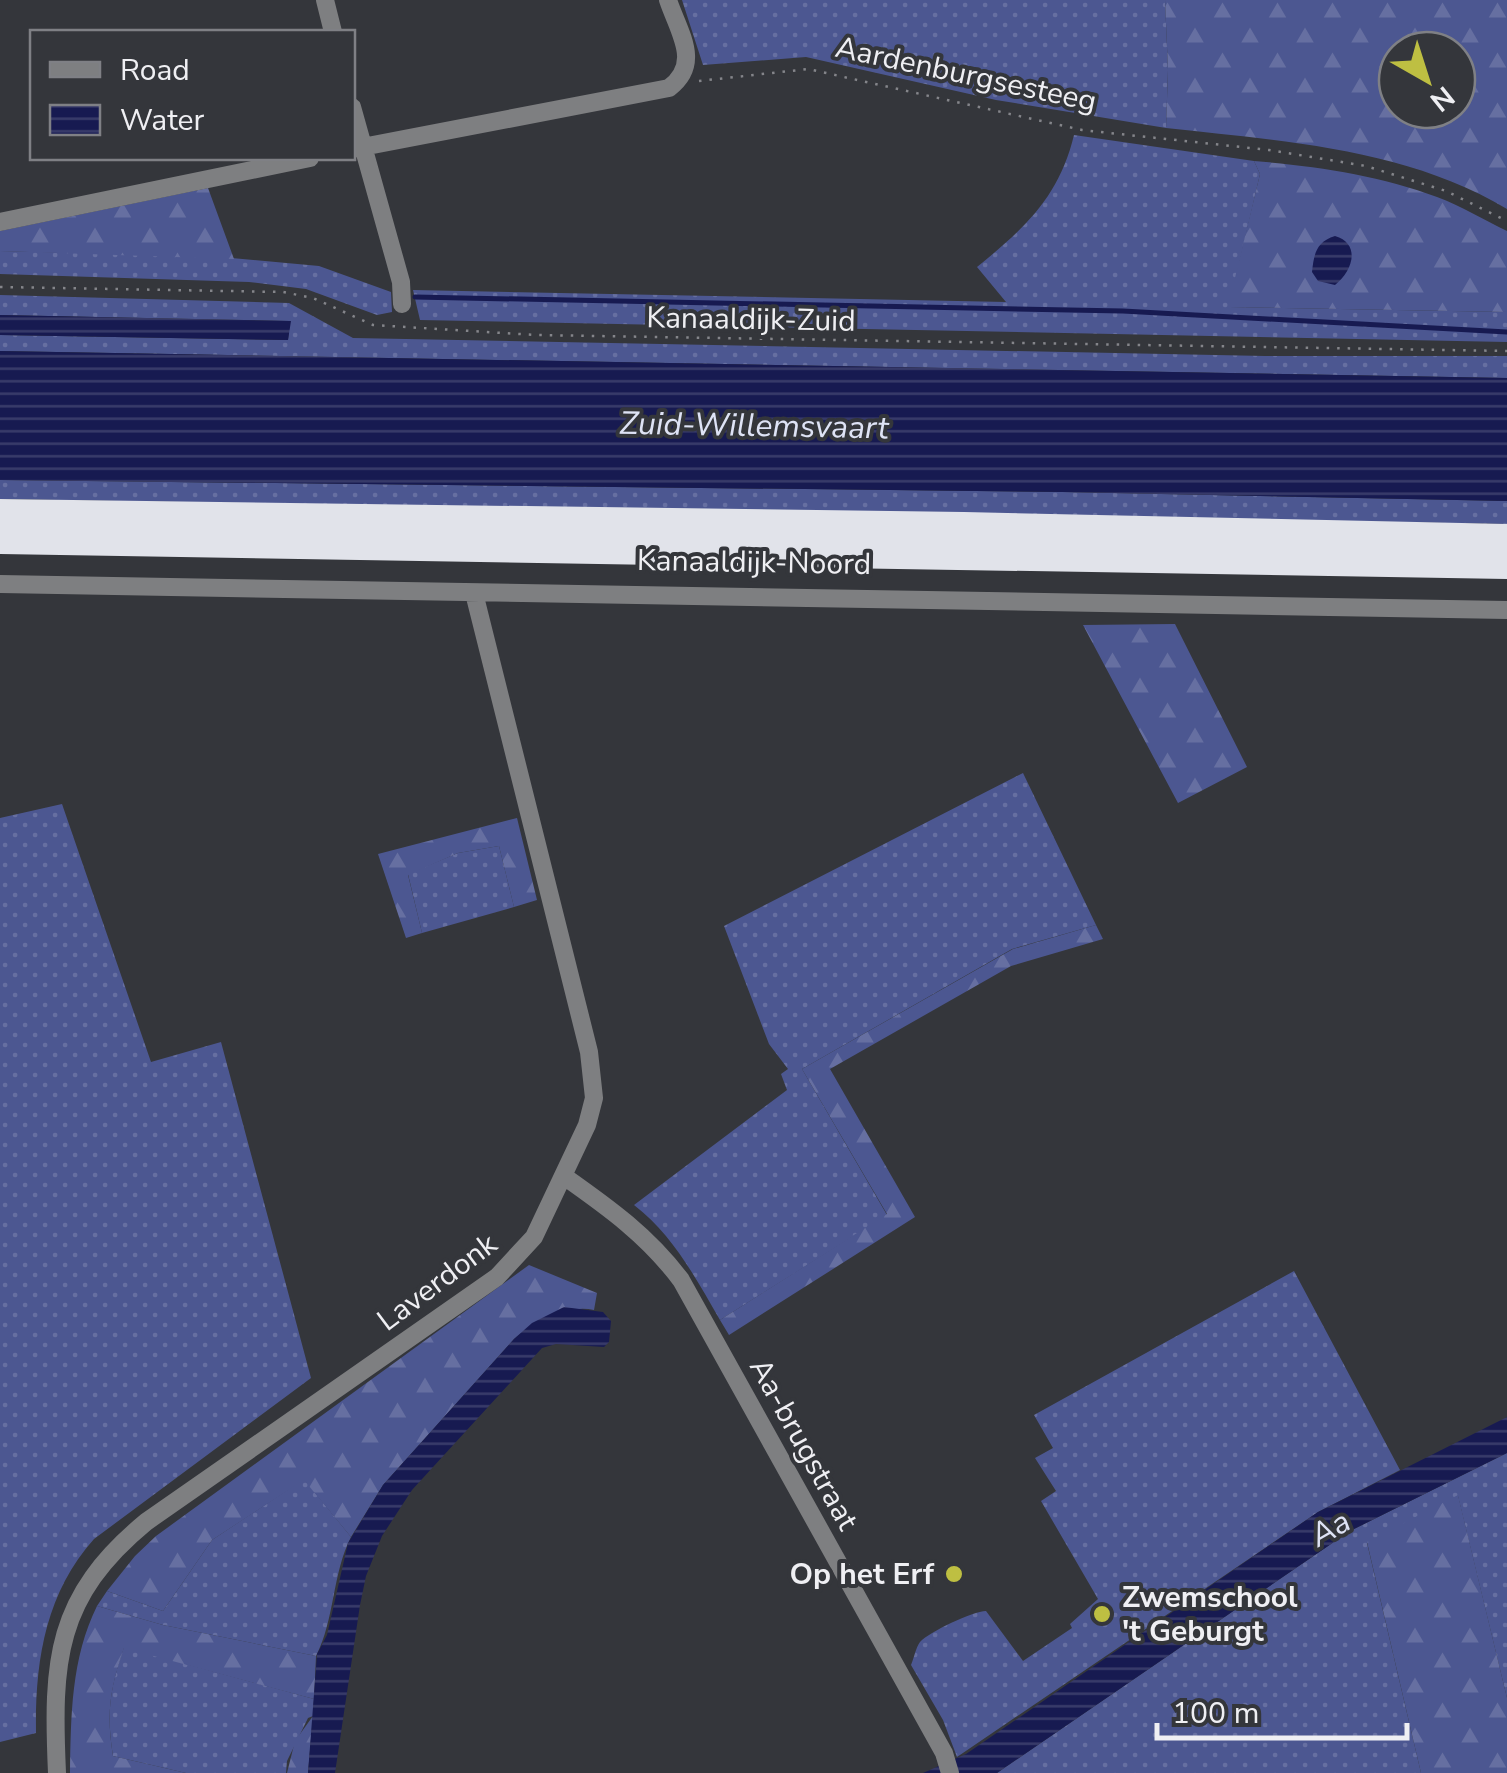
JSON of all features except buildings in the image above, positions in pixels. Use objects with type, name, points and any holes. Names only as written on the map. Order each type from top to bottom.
[{"type":"highway","name":"Kanaaldijk-Noord","points":[[0,514],[1507,539]]},
{"type":"highway","name":"Kanaaldijk-Noord","points":[[0,539],[1507,564]]},
{"type":"street","points":[[325,0],[332,30]]},
{"type":"street","points":[[402,304],[401,282],[358,148],[669,88],[682,78],[687,56],[668,0]]},
{"type":"street","points":[[0,222],[300,160]]},
{"type":"street","name":"Kanaaldijk-Noord","points":[[0,584],[1507,610]]},
{"type":"street","name":"Laverdonk","points":[[57,1773],[56,1671],[66,1628],[80,1594],[96,1570],[146,1522],[497,1277],[534,1237],[588,1125],[594,1076],[474,593]]},
{"type":"street","name":"Aa-brugstraat","points":[[565,1178],[630,1224],[659,1250],[680,1280],[944,1753],[950,1773]]},
{"type":"path","name":"Aardenburgsesteeg","points":[[682,78],[691,82],[808,69],[1082,130],[1269,150],[1366,166],[1446,191],[1507,221]]},
{"type":"path","name":"Kanaaldijk-Zuid","points":[[0,287],[283,292],[313,298],[373,325],[536,334],[1507,351]]},
{"type":"green space","points":[[682,0],[1165,0],[1166,128],[996,100],[806,57],[703,65]]},
{"type":"green space","points":[[1165,0],[1507,0],[1507,209],[1427,172],[1385,160],[1298,143],[1166,128]]},
{"type":"green space","points":[[1074,135],[1254,161],[1260,174],[1229,307],[1507,312],[1507,342],[420,320],[413,290],[1006,302],[977,267],[1038,210],[1059,176]]},
{"type":"green space","points":[[1254,161],[1370,177],[1415,189],[1507,231],[1507,312],[1228,307],[1260,174]]},
{"type":"green space","points":[[208,188],[234,259],[0,251],[0,231]]},
{"type":"green space","points":[[0,251],[210,256],[319,266],[391,292],[392,312],[377,315],[306,289],[249,282],[0,274]]},
{"type":"green space","points":[[0,295],[289,303],[353,338],[1265,356],[1507,356],[1507,378],[0,351],[0,335],[288,340],[290,321],[0,315]]},
{"type":"green space","points":[[0,480],[1507,501],[1507,524],[0,499]]},
{"type":"green space","points":[[1175,624],[1247,767],[1178,803],[1083,625]]},
{"type":"green space","points":[[1023,773],[1096,925],[1012,949],[802,1069],[887,1215],[720,1320],[672,1243],[634,1205],[787,1090],[781,1074],[788,1069],[769,1044],[724,926]]},
{"type":"green space","points":[[62,804],[151,1062],[221,1042],[311,1378],[94,1539],[64,1583],[46,1630],[38,1680],[36,1733],[0,1742],[0,818]]},
{"type":"green space","points":[[517,818],[537,900],[514,907],[499,846],[458,853],[408,875],[422,933],[406,938],[378,854]]},
{"type":"green space","points":[[499,846],[514,907],[422,933],[408,874],[458,853]]},
{"type":"green space","points":[[1096,925],[1103,939],[1011,966],[830,1069],[915,1217],[729,1335],[720,1320],[887,1214],[802,1069],[1013,949]]},
{"type":"green space","points":[[529,1265],[597,1293],[594,1310],[551,1316],[514,1339],[383,1485],[351,1537],[304,1480],[212,1540],[163,1611],[107,1591],[156,1536]]},
{"type":"green space","points":[[1294,1271],[1400,1470],[1318,1512],[957,1757],[943,1720],[911,1665],[920,1642],[971,1614],[986,1611],[1023,1661],[1072,1628],[1070,1624],[1098,1599],[1041,1501],[1056,1491],[1035,1458],[1053,1448],[1034,1415]]},
{"type":"green space","points":[[1507,1453],[1507,1698],[1458,1496],[1367,1543],[1421,1773],[997,1773],[1350,1531]]},
{"type":"green space","points":[[304,1479],[351,1537],[316,1656],[163,1625],[97,1606],[107,1591],[163,1611],[212,1540]]},
{"type":"green space","points":[[1458,1495],[1507,1698],[1507,1773],[1421,1773],[1367,1542]]},
{"type":"green space","points":[[97,1606],[163,1625],[316,1656],[314,1699],[124,1648],[111,1701],[113,1756],[186,1773],[70,1773],[77,1667]]},
{"type":"green space","points":[[124,1647],[314,1699],[313,1716],[308,1718],[287,1761],[286,1773],[186,1773],[113,1756],[111,1701]]},
{"type":"green space","points":[[313,1716],[308,1773],[287,1773],[295,1741]]},
{"type":"water","points":[[1335,236],[1349,245],[1351,259],[1346,273],[1335,285],[1318,281],[1312,272],[1317,250]]},
{"type":"water","points":[[0,315],[291,321],[288,340],[0,335]]},
{"type":"water","name":"Zuid-Willemsvaart","points":[[0,351],[1507,378],[1507,501],[0,480]]},
{"type":"water","points":[[564,1307],[603,1312],[611,1321],[609,1342],[604,1347],[556,1344],[542,1348],[412,1490],[382,1536],[366,1576],[335,1773],[308,1773],[317,1654],[327,1635],[348,1543],[383,1485],[514,1339],[532,1323]]},
{"type":"water","name":"Aa","points":[[1507,1417],[1507,1453],[1350,1531],[997,1773],[923,1773],[966,1754],[1318,1512]]},
{"type":"waterway","points":[[415,297],[1123,311],[1507,332]]},
{"type":"place","name":"Op het Erf","points":[[954,1574]]},
{"type":"place","name":"Zwemschool 't Geburgt","points":[[1102,1614]]}]
